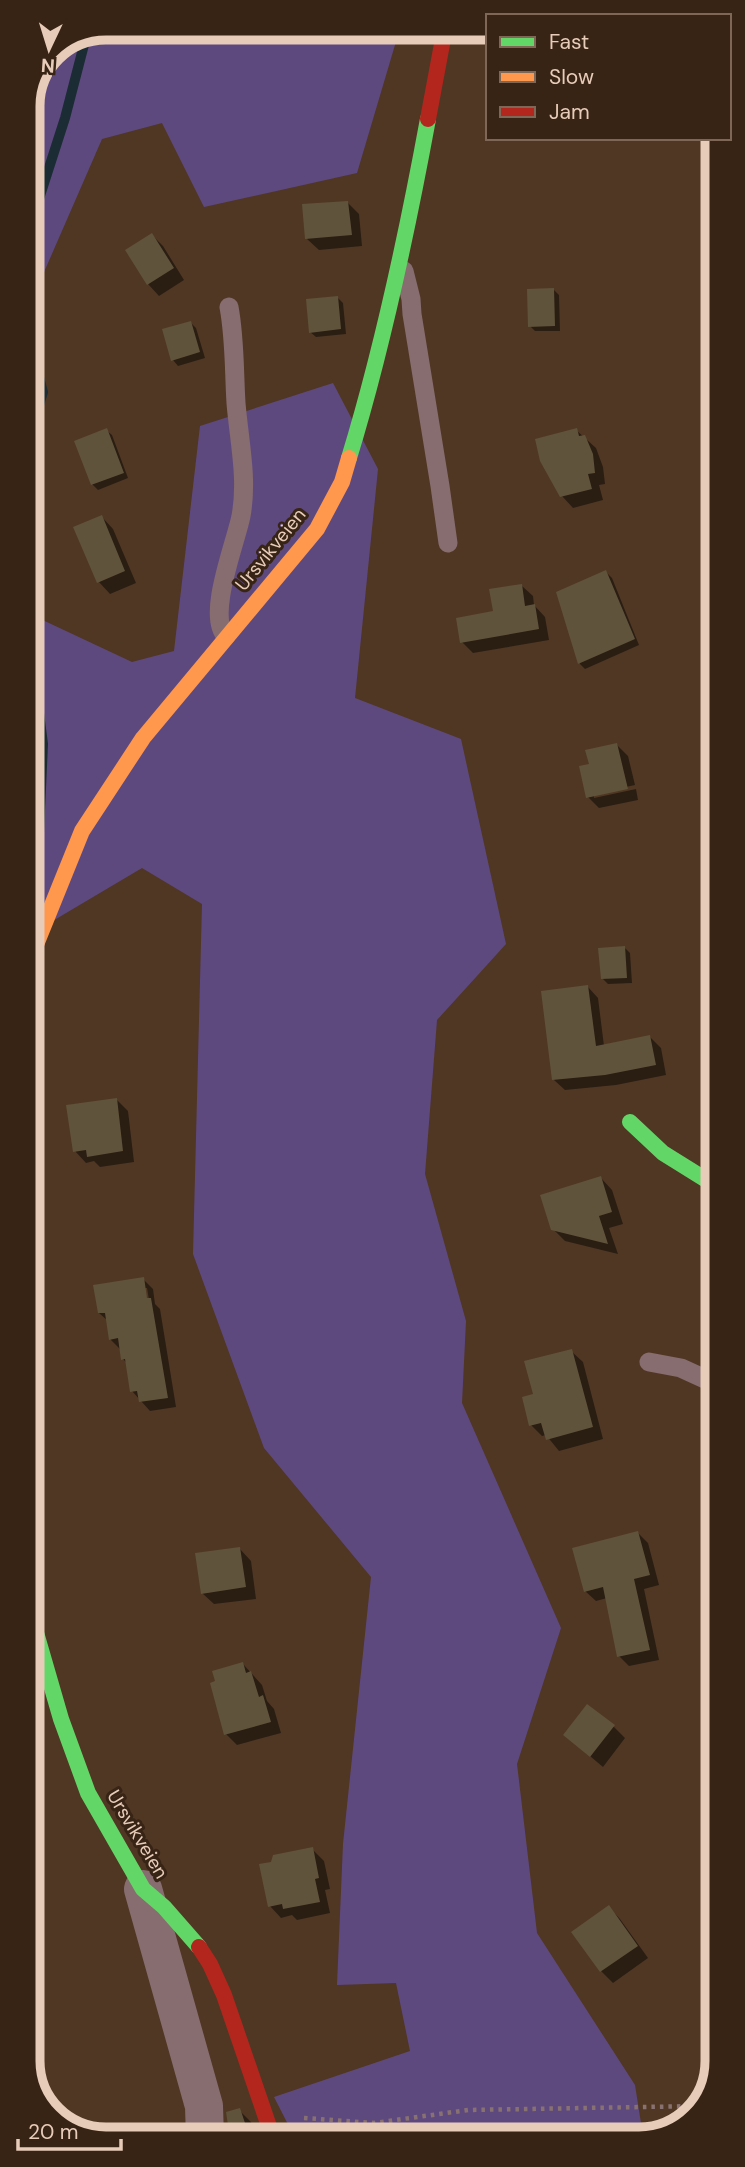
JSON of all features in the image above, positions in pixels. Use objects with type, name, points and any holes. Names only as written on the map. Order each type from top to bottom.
[{"type":"street","name":"Ursvikveien","points":[[40,935],[82,831],[143,738],[317,529],[342,482],[360,424],[411,210],[443,40]]},
{"type":"street","points":[[630,1122],[663,1153],[705,1179]]},
{"type":"street","name":"Ursvikveien","points":[[40,1647],[61,1719],[88,1793],[143,1889],[164,1907],[200,1948],[210,1964],[224,1995],[270,2127]]},
{"type":"street","points":[[143,1889],[204,2106],[205,2127]]},
{"type":"lane","points":[[400,256],[411,299],[447,543]]},
{"type":"lane","points":[[226,636],[218,620],[220,598],[242,515],[244,485],[234,381],[234,336],[229,307]]},
{"type":"lane","points":[[649,1363],[681,1368],[705,1379]]},
{"type":"path","points":[[267,2116],[374,2123],[468,2110],[686,2106]]},
{"type":"shaded area","points":[[107,40],[396,40],[357,173],[204,207],[162,123],[102,139],[40,281],[42,94],[44,84],[84,84],[84,44]]},
{"type":"shaded area","points":[[333,383],[378,469],[355,698],[461,739],[506,944],[437,1020],[425,1174],[466,1321],[462,1403],[561,1628],[517,1764],[537,1933],[635,2085],[642,2127],[289,2127],[274,2097],[410,2051],[396,1983],[337,1985],[343,1844],[371,1577],[264,1448],[193,1254],[202,904],[142,868],[40,928],[40,619],[132,662],[174,651],[200,426]]},
{"type":"building","points":[[348,201],[352,235],[305,239],[302,204]]},
{"type":"building","points":[[152,233],[174,268],[147,285],[125,250]]},
{"type":"building","points":[[554,288],[555,326],[528,327],[527,289]]},
{"type":"building","points":[[338,296],[341,329],[309,333],[306,299]]},
{"type":"building","points":[[191,321],[200,352],[171,361],[162,329]]},
{"type":"building","points":[[107,428],[124,473],[91,485],[74,441]]},
{"type":"building","points":[[577,428],[579,436],[585,435],[593,454],[595,473],[588,474],[592,489],[560,497],[540,461],[535,439]]},
{"type":"building","points":[[102,515],[125,571],[97,583],[73,527]]},
{"type":"building","points":[[606,570],[635,639],[578,664],[556,592]]},
{"type":"building","points":[[522,584],[525,606],[535,604],[539,629],[460,643],[456,618],[493,611],[489,589]]},
{"type":"building","points":[[617,743],[628,789],[586,798],[579,766],[589,764],[585,750]]},
{"type":"building","points":[[625,946],[627,978],[601,979],[598,948]]},
{"type":"building","points":[[588,985],[596,1046],[650,1035],[656,1065],[605,1075],[552,1080],[541,991]]},
{"type":"building","points":[[117,1098],[123,1151],[87,1157],[86,1150],[73,1152],[66,1105]]},
{"type":"building","points":[[601,1176],[612,1212],[599,1216],[608,1244],[551,1230],[540,1195]]},
{"type":"building","points":[[144,1277],[147,1298],[151,1298],[168,1398],[139,1402],[137,1391],[130,1392],[125,1359],[121,1360],[118,1338],[109,1340],[105,1313],[98,1313],[93,1285]]},
{"type":"building","points":[[572,1349],[593,1427],[546,1440],[541,1423],[529,1426],[522,1397],[533,1394],[524,1361]]},
{"type":"building","points":[[638,1531],[650,1575],[634,1579],[650,1650],[617,1657],[603,1587],[584,1592],[572,1548]]},
{"type":"building","points":[[240,1547],[246,1587],[201,1594],[195,1553]]},
{"type":"building","points":[[243,1662],[246,1673],[251,1671],[259,1697],[263,1695],[271,1722],[224,1735],[210,1683],[215,1681],[212,1671]]},
{"type":"building","points":[[587,1704],[615,1725],[590,1757],[563,1735]]},
{"type":"building","points":[[313,1847],[320,1902],[283,1909],[282,1904],[268,1907],[259,1864],[271,1862],[273,1855]]},
{"type":"building","points":[[609,1905],[638,1946],[600,1972],[571,1932]]},
{"type":"building","points":[[240,2108],[246,2127],[228,2127],[226,2112]]},
{"type":"waterway","points":[[40,196],[65,118],[84,44]]},
{"type":"waterway","points":[[40,381],[43,392],[40,402]]},
{"type":"waterway","points":[[40,721],[43,744],[40,810]]},
{"type":"traffic: fast","points":[[349,458],[393,290],[428,119]]},
{"type":"traffic: fast","points":[[630,1122],[663,1153],[705,1179]]},
{"type":"traffic: fast","points":[[40,1647],[61,1719],[88,1793],[143,1889],[164,1907],[199,1947]]},
{"type":"traffic: slow","points":[[40,935],[82,831],[143,738],[317,529],[342,482],[349,458]]},
{"type":"traffic: jam","points":[[428,119],[443,40]]},
{"type":"traffic: jam","points":[[199,1947],[224,1995],[269,2127]]}]
